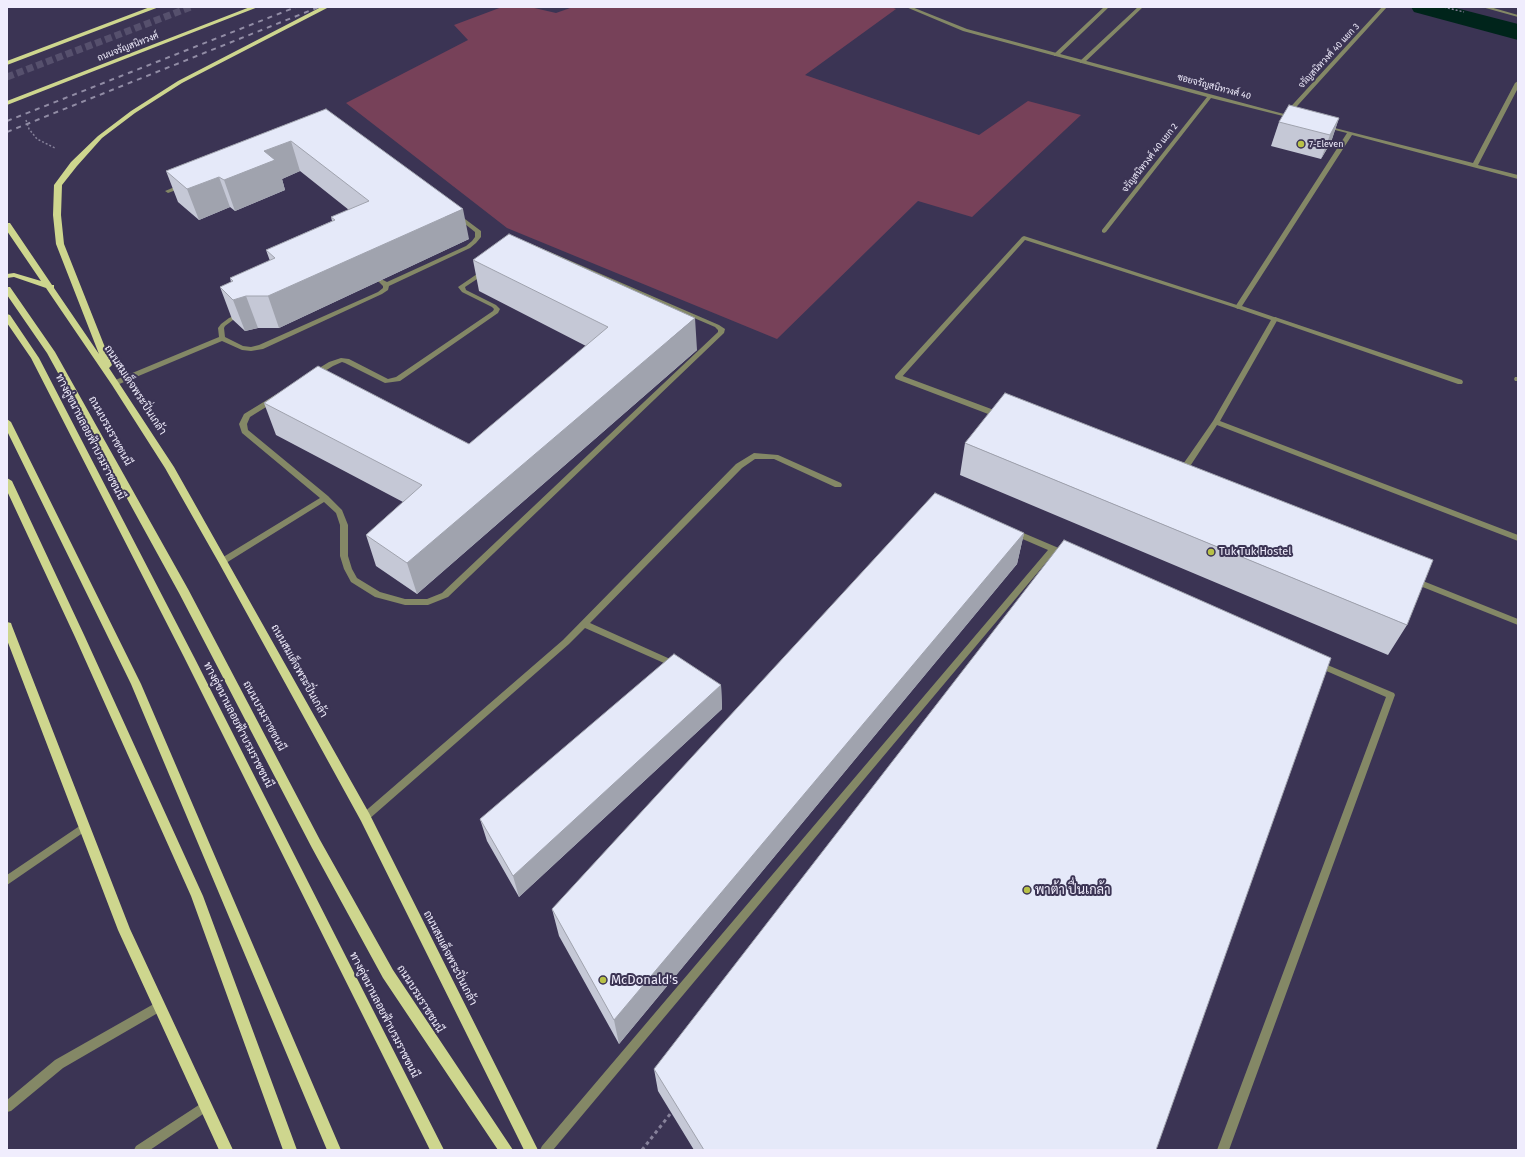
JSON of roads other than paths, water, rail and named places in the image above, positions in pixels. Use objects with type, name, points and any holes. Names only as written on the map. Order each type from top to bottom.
[{"type":"main road","points":[[7,63],[156,7]]},
{"type":"main road","name":"ถนนจรัญสนิทวงศ์","points":[[7,103],[255,7]]},
{"type":"main road","points":[[115,383],[60,244],[58,185],[74,164],[100,137],[134,112],[180,82],[326,7]]},
{"type":"main road","name":"ถนนสมเด็จพระปิ่นเกล้า","points":[[7,225],[51,287],[115,383],[168,467],[224,561],[365,817],[531,1150]]},
{"type":"main road","points":[[7,276],[14,275],[51,287]]},
{"type":"main road","name":"ถนนบรมราชชนนี","points":[[7,289],[51,352],[184,592],[316,844],[388,974],[506,1150]]},
{"type":"main road","name":"ทางคู่ขนานลอยฟ้าบรมราชชนนี","points":[[7,317],[35,358],[168,615],[437,1150]]},
{"type":"main road","points":[[7,422],[136,684],[334,1150]]},
{"type":"main road","points":[[7,481],[80,637],[197,896],[290,1150]]},
{"type":"main road","points":[[7,626],[124,930],[226,1150]]},
{"type":"street","name":"ซอยจรัญสนิทวงศ์ 40","points":[[908,7],[965,30],[1300,120]]},
{"type":"street","points":[[1056,55],[1107,7]]},
{"type":"street","points":[[1082,62],[1141,7]]},
{"type":"street","name":"จรัญสนิทวงศ์ 40 แยก 3","points":[[1286,116],[1385,7]]},
{"type":"street","points":[[1484,7],[1518,16]]},
{"type":"street","points":[[1474,166],[1518,83]]},
{"type":"street","name":"จรัญสนิทวงศ์ 40 แยก 2","points":[[1104,231],[1210,96]]},
{"type":"street","points":[[1322,125],[1518,177]]},
{"type":"street","points":[[1238,307],[1350,133]]},
{"type":"street","points":[[168,191],[190,183]]},
{"type":"street","points":[[115,383],[222,338],[242,348],[250,349],[261,347],[380,293],[386,289],[384,283],[468,247],[476,239],[478,231],[452,211]]},
{"type":"street","points":[[1008,419],[898,377],[1024,238],[1275,319],[1460,382]]},
{"type":"street","points":[[523,245],[532,245],[722,329],[717,339],[440,598],[428,602],[393,600],[365,588],[354,580],[348,569],[344,556],[343,521],[339,512],[325,498],[245,431],[242,424],[247,416],[341,360],[347,361],[388,382],[398,379],[496,312],[497,310],[494,306],[464,291],[461,287],[523,245]]},
{"type":"street","points":[[222,338],[221,328],[223,325],[248,312]]},
{"type":"street","points":[[1179,477],[1216,422],[1275,319]]},
{"type":"street","points":[[1216,422],[1518,538]]},
{"type":"street","points":[[365,817],[566,642],[739,466],[754,456],[775,457],[838,485]]},
{"type":"street","points":[[224,561],[325,498]]},
{"type":"street","points":[[1003,527],[1076,559]]},
{"type":"street","points":[[546,1150],[1054,549]]},
{"type":"street","points":[[1409,578],[1518,622]]},
{"type":"street","points":[[584,624],[681,668]]},
{"type":"street","points":[[1223,1150],[1391,696],[1310,660]]},
{"type":"street","points":[[7,881],[84,827]]},
{"type":"street","points":[[7,1107],[59,1064],[158,1006]]},
{"type":"street","points":[[140,1150],[205,1106]]},
{"type":"waterway","points":[[1423,7],[1518,32]]},
{"type":"tunnel","points":[[7,77],[191,7]]},
{"type":"railway","points":[[7,121],[296,7]]},
{"type":"railway","points":[[7,132],[319,7]]},
{"type":"place","name":"7-Eleven","points":[[1301,144]]},
{"type":"place","name":"Tuk Tuk Hostel","points":[[1211,552]]},
{"type":"place","name":"พาต้า ปื่นเกล้า","points":[[1027,890]]},
{"type":"place","name":"McDonald's","points":[[603,980]]}]
